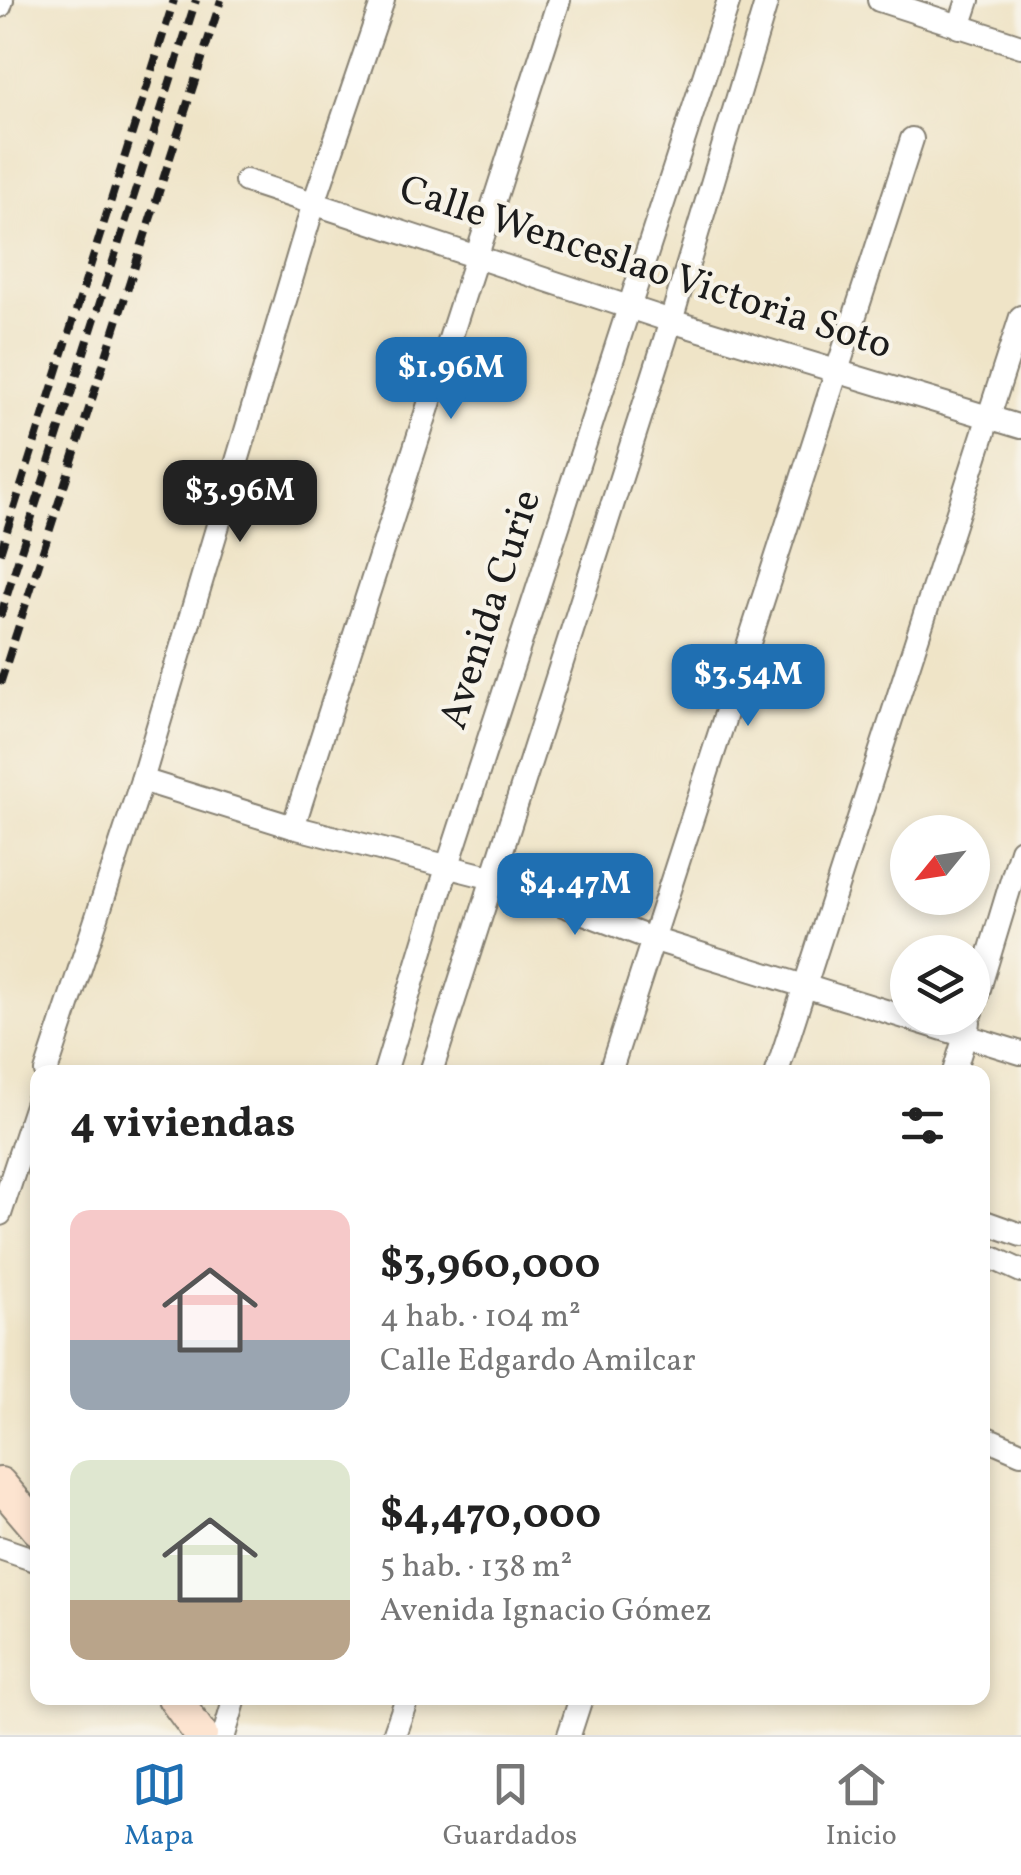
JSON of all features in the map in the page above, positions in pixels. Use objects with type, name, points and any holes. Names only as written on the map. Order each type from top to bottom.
[{"type":"main road","points":[[0,1484],[30,1520]]},
{"type":"street","points":[[48,1065],[142,780],[314,203],[383,0]]},
{"type":"street","points":[[292,828],[559,0]]},
{"type":"street","name":"Avenida Curie","points":[[387,1065],[447,868],[729,0]]},
{"type":"street","name":"Avenida Curie","points":[[433,1065],[671,321],[766,0]]},
{"type":"street","points":[[879,0],[1021,46]]},
{"type":"street","points":[[959,27],[968,0]]},
{"type":"street","points":[[612,1065],[912,139]]},
{"type":"street","name":"Calle Wenceslao Victoria Soto","points":[[246,181],[671,321],[1021,427]]},
{"type":"street","points":[[779,1065],[1021,317]]},
{"type":"street","points":[[142,780],[292,828],[493,878],[652,939],[804,986],[890,1005]]},
{"type":"street","points":[[990,955],[1021,850]]},
{"type":"street","points":[[990,1034],[1021,1053]]},
{"type":"street","points":[[956,1065],[966,1035]]},
{"type":"street","points":[[0,1214],[30,1123]]},
{"type":"street","points":[[990,1225],[1021,1235]]},
{"type":"street","points":[[990,1256],[1021,1271]]},
{"type":"street","points":[[990,1439],[1021,1453]]},
{"type":"street","points":[[0,1548],[30,1557]]},
{"type":"street","points":[[224,1735],[234,1705]]},
{"type":"street","points":[[394,1735],[405,1705]]},
{"type":"street","points":[[570,1735],[579,1705]]},
{"type":"railway","points":[[0,553],[174,0]]},
{"type":"railway","points":[[0,617],[196,0]]},
{"type":"railway","points":[[0,684],[221,0]]}]
